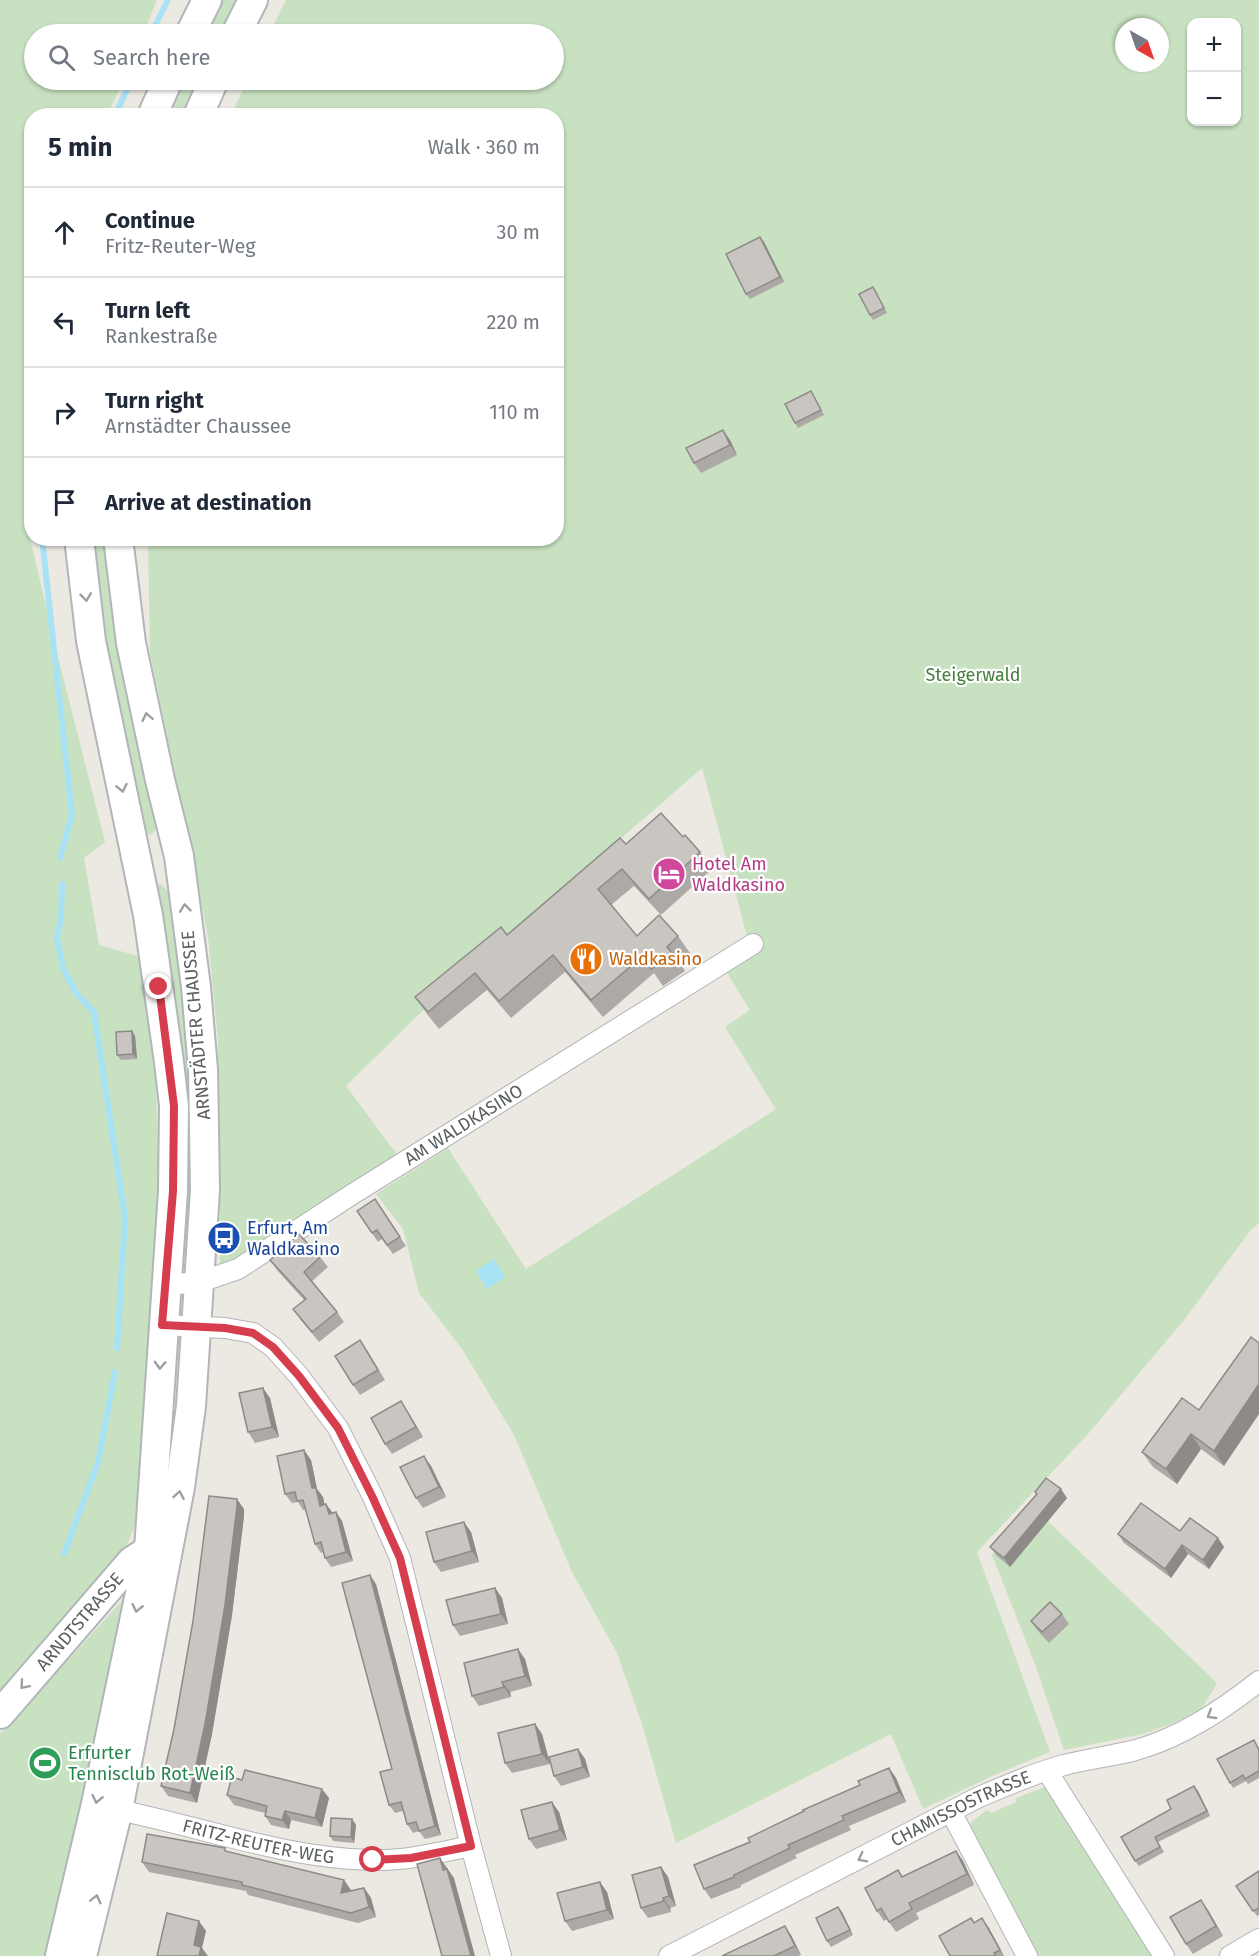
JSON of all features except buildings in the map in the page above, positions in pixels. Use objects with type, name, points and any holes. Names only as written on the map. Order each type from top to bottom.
[{"type":"main road","points":[[195,24],[207,0]]},
{"type":"main road","points":[[241,24],[253,0]]},
{"type":"main road","points":[[156,108],[164,90]]},
{"type":"main road","points":[[202,108],[210,90]]},
{"type":"main road","name":"ARNSTÄDTER CHAUSSEE","points":[[80,546],[91,641],[148,915],[174,1106],[173,1191],[162,1325],[159,1552]]},
{"type":"main road","name":"ARNSTÄDTER CHAUSSEE","points":[[119,546],[131,643],[160,780],[179,856],[196,987],[203,1070],[206,1168],[191,1406],[180,1487],[159,1552]]},
{"type":"main road","points":[[82,1956],[118,1810],[159,1552]]},
{"type":"main road","points":[[60,1956],[159,1552]]},
{"type":"main road","name":"ARNDTSTRASSE","points":[[0,1714],[132,1561],[159,1552]]},
{"type":"street","name":"AM WALDKASINO","points":[[166,1286],[200,1282],[238,1269],[348,1197],[753,945]]},
{"type":"street","points":[[162,1325],[225,1328],[253,1333],[273,1347],[299,1376],[338,1428],[400,1558],[471,1846],[501,1956]]},
{"type":"street","name":"CHAMISSOSTRASSE","points":[[669,1956],[1012,1782],[1063,1765],[1137,1750],[1188,1729],[1228,1705],[1259,1681]]},
{"type":"street","points":[[1047,1771],[1164,1956]]},
{"type":"street","name":"FRITZ-REUTER-WEG","points":[[118,1810],[334,1858],[373,1860],[411,1858],[471,1846]]},
{"type":"street","points":[[951,1812],[1027,1956]]},
{"type":"street","points":[[1230,1956],[1259,1939]]},
{"type":"green space","points":[[0,0],[157,0],[147,24],[24,24],[24,90],[119,90],[110,108],[24,108],[24,546],[32,546],[105,842],[84,858],[99,945],[141,957],[155,1064],[160,1187],[138,1519],[120,1560],[0,1698]]},
{"type":"green space","points":[[219,0],[240,0],[228,24],[207,24]]},
{"type":"green space","name":"Steigerwald","points":[[286,0],[1259,0],[1259,1223],[1250,1231],[1184,1320],[1087,1435],[977,1552],[1050,1752],[994,1775],[923,1809],[891,1734],[676,1843],[642,1724],[617,1653],[572,1572],[514,1435],[462,1349],[419,1293],[403,1229],[376,1194],[448,1148],[526,1269],[776,1109],[725,1027],[750,1010],[726,971],[752,955],[702,768],[419,1014],[346,1086],[398,1156],[220,1268],[218,1041],[208,936],[150,653],[148,546],[564,546],[564,108],[234,108],[243,90],[564,90],[564,24],[274,24]]},
{"type":"green space","points":[[176,90],[197,90],[189,108],[168,108]]},
{"type":"green space","points":[[92,546],[107,546],[156,816],[156,829],[151,835],[144,832],[113,694]]},
{"type":"green space","points":[[161,884],[170,894],[178,953],[189,1077],[191,1209],[187,1254],[188,1122],[156,885]]},
{"type":"green space","points":[[1032,1506],[1217,1683],[1202,1708],[1176,1722],[1143,1734],[1064,1750],[1035,1664],[992,1555]]},
{"type":"green space","name":"Erfurter Tennisclub Rot-Weiß","points":[[122,1601],[50,1956],[0,1956],[0,1734]]},
{"type":"green space","points":[[1045,1787],[1152,1956],[1036,1956],[969,1829],[971,1822],[987,1810],[991,1813],[1016,1802],[1016,1798]]},
{"type":"water","points":[[494,1259],[505,1277],[487,1289],[476,1271]]},
{"type":"waterway","points":[[156,24],[168,0]]},
{"type":"waterway","points":[[119,108],[127,90]]},
{"type":"waterway","points":[[43,546],[72,815],[60,858]]},
{"type":"waterway","points":[[62,884],[61,918],[57,938],[63,968],[76,993],[94,1012],[125,1218],[117,1348]]},
{"type":"waterway","points":[[64,1554],[98,1462],[115,1372]]},
{"type":"place","name":"Hotel Am Waldkasino","points":[[669,874]]},
{"type":"place","name":"Waldkasino","points":[[586,959]]},
{"type":"place","name":"Erfurt, Am Waldkasino","points":[[224,1238]]},
{"type":"place","name":"Erfurter Tennisclub Rot-Weiß","points":[[45,1763]]},
{"type":"route","points":[[159,987],[174,1106],[173,1191],[162,1325],[225,1328],[253,1333],[273,1347],[299,1376],[338,1428],[400,1558],[471,1846],[411,1858],[373,1860]]}]
